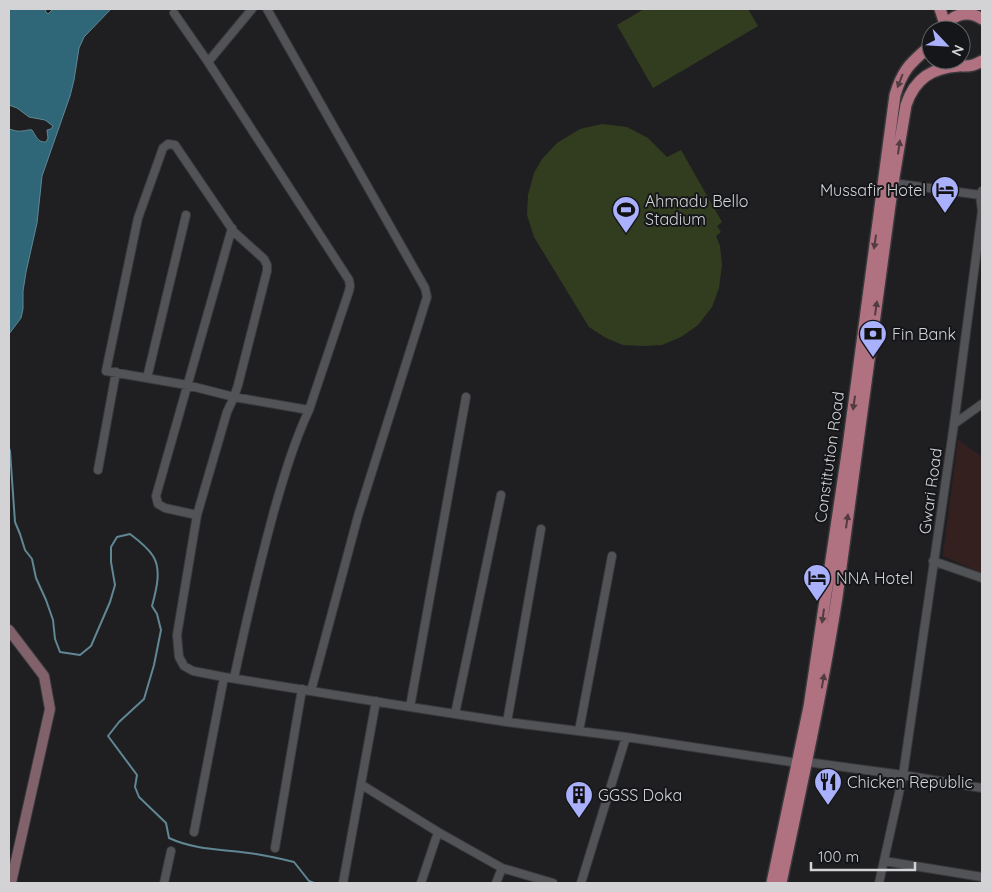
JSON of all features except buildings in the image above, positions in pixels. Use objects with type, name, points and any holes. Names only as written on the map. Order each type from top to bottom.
[{"type":"main road","points":[[949,20],[957,15],[973,14]]},
{"type":"main road","name":"Constitution Road","points":[[865,352],[895,95],[907,67],[921,54]]},
{"type":"main road","name":"Constitution Road","points":[[781,883],[802,762],[848,447],[894,183],[903,116],[909,94],[914,86],[921,79],[940,70]]},
{"type":"main road","name":"Constitution Road","points":[[772,883],[802,762]]},
{"type":"street","points":[[208,62],[252,9]]},
{"type":"street","points":[[267,9],[424,288],[427,297],[358,516],[311,691]]},
{"type":"street","points":[[174,13],[208,62],[349,280],[350,286],[309,410],[289,459],[250,603],[234,678]]},
{"type":"street","points":[[309,410],[234,397],[106,371],[138,218],[163,148],[168,144],[175,145],[232,228],[264,259],[268,271],[234,397],[227,412],[197,515],[177,635],[179,657],[184,666],[193,671],[507,722],[903,775],[982,788]]},
{"type":"street","points":[[894,183],[981,193]]},
{"type":"street","name":"Gwari Road","points":[[879,883],[903,775],[954,424],[982,212],[981,193]]},
{"type":"street","points":[[147,378],[186,215]]},
{"type":"street","points":[[197,515],[165,508],[158,504],[156,496],[232,228]]},
{"type":"street","points":[[98,470],[116,372]]},
{"type":"street","points":[[410,707],[466,397]]},
{"type":"street","points":[[954,424],[982,404]]},
{"type":"street","points":[[455,714],[501,495]]},
{"type":"street","points":[[507,722],[542,529]]},
{"type":"street","points":[[579,731],[612,556]]},
{"type":"street","points":[[933,561],[982,578]]},
{"type":"street","points":[[9,630],[44,676],[50,708],[11,883]]},
{"type":"street","points":[[194,832],[224,676]]},
{"type":"street","points":[[275,848],[302,689]]},
{"type":"street","points":[[343,883],[376,701]]},
{"type":"street","points":[[581,883],[626,737]]},
{"type":"street","points":[[362,785],[438,832],[502,868],[553,883]]},
{"type":"street","points":[[421,883],[438,832]]},
{"type":"street","points":[[164,883],[170,851]]},
{"type":"street","points":[[884,860],[982,877]]},
{"type":"street","points":[[496,883],[502,868]]},
{"type":"shaded area","points":[[958,440],[982,457],[982,573],[943,556]]},
{"type":"green space","points":[[644,9],[748,9],[758,26],[653,88],[617,25]]},
{"type":"green space","name":"Ahmadu Bello Stadium","points":[[602,124],[627,127],[648,138],[667,157],[681,150],[722,222],[717,226],[721,232],[716,236],[720,246],[722,265],[719,288],[712,307],[698,325],[681,337],[662,345],[623,345],[606,338],[589,327],[534,237],[527,215],[528,195],[534,173],[542,159],[557,143],[580,129]]},
{"type":"water","points":[[9,9],[45,9],[48,14],[53,9],[111,9],[84,37],[79,48],[70,96],[42,176],[37,223],[23,291],[21,318],[9,334],[9,129],[19,131],[32,130],[39,140],[46,142],[48,138],[47,130],[53,126],[45,120],[29,117],[17,108],[9,105]]},
{"type":"waterway","points":[[9,448],[15,522],[25,550],[32,559],[36,578],[53,620],[55,639],[60,652],[80,655],[91,646],[110,602],[115,585],[111,562],[111,547],[117,537],[130,534],[148,550],[156,562],[158,574],[152,606],[157,614],[161,630],[154,665],[144,699],[119,722],[108,736],[137,775],[135,787],[139,797],[166,823],[169,838],[190,845],[256,854],[294,862],[309,881],[314,883]]},
{"type":"place","name":"Mussafir Hotel","points":[[945,214]]},
{"type":"place","name":"Ahmadu Bello Stadium","points":[[626,234]]},
{"type":"place","name":"Fin Bank","points":[[873,358]]},
{"type":"place","name":"NNA Hotel","points":[[817,602]]},
{"type":"place","name":"Chicken Republic","points":[[828,806]]},
{"type":"place","name":"GGSS Doka","points":[[579,819]]}]
